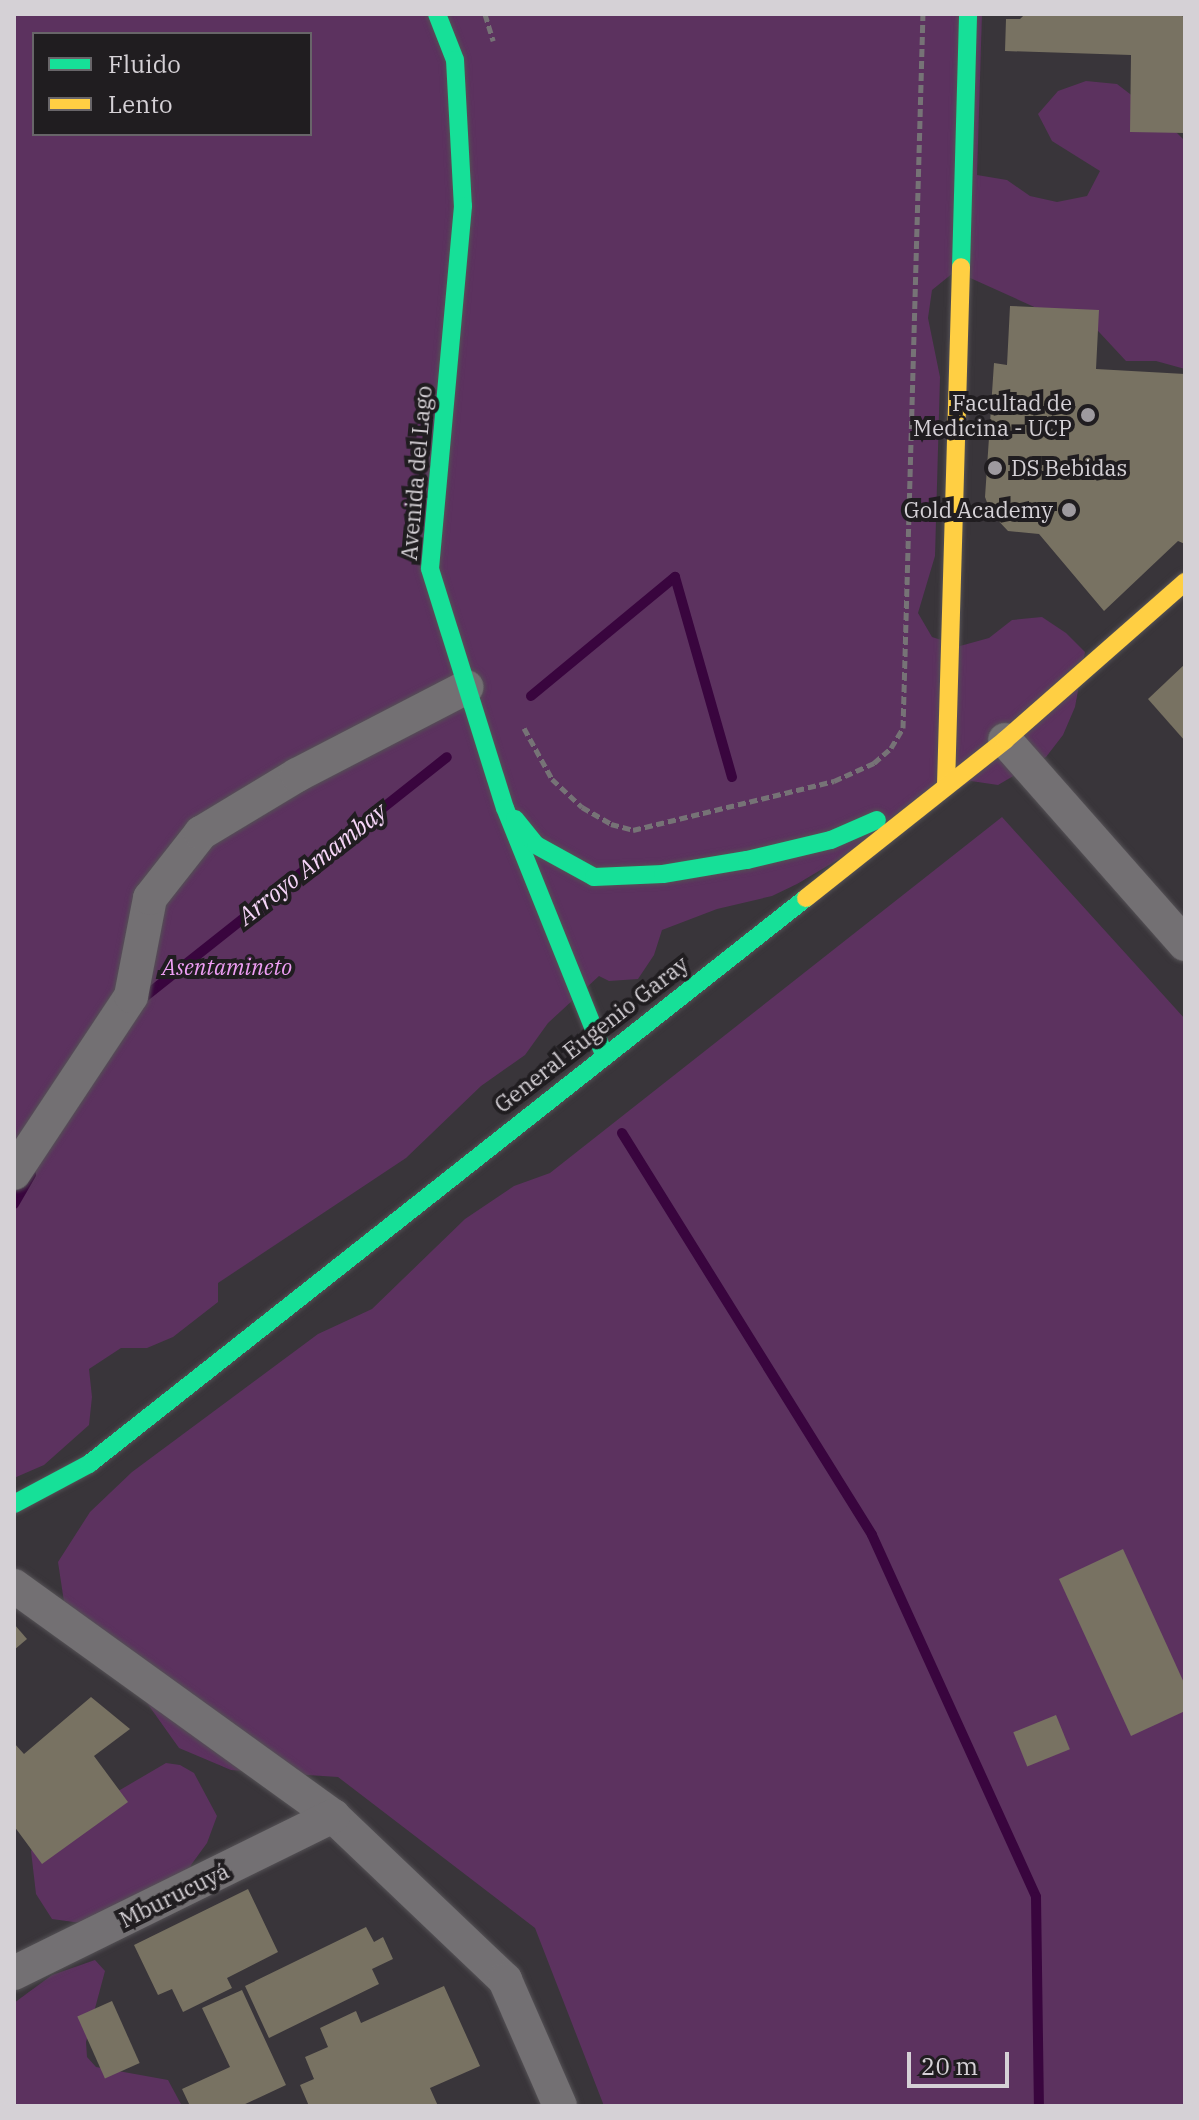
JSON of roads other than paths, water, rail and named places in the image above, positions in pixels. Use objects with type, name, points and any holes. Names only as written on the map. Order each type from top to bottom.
[{"type":"street","name":"Avenida del Lago","points":[[437,14],[455,60],[463,206],[430,569],[505,808],[604,1054]]},
{"type":"street","points":[[946,785],[968,14]]},
{"type":"street","name":"General Eugenio Garay","points":[[14,1504],[89,1464],[1005,740],[1185,582]]},
{"type":"street","points":[[14,1173],[131,996],[150,898],[201,833],[297,775],[467,687]]},
{"type":"street","points":[[1005,740],[1185,944]]},
{"type":"street","points":[[505,808],[536,845],[594,877],[663,874],[747,860],[831,840],[929,798]]},
{"type":"street","points":[[14,1586],[333,1816],[505,1980],[560,2106]]},
{"type":"street","name":"Mburucuyá","points":[[14,1973],[333,1816]]},
{"type":"waterway","points":[[531,696],[675,577],[732,777]]},
{"type":"waterway","name":"Arroyo Amambay","points":[[138,1002],[447,757]]},
{"type":"waterway","points":[[622,1133],[872,1535],[1036,1897],[1039,2106]]},
{"type":"waterway","name":"Arroyo Amambay","points":[[14,1204],[31,1174]]},
{"type":"place","name":"Facultad de Medicina - UCP","points":[[1088,415]]},
{"type":"place","name":"DS Bebidas","points":[[995,468]]},
{"type":"place","name":"Gold Academy","points":[[1069,510]]},
{"type":"park label","name":"Asentamineto","points":[[227,967]]}]
